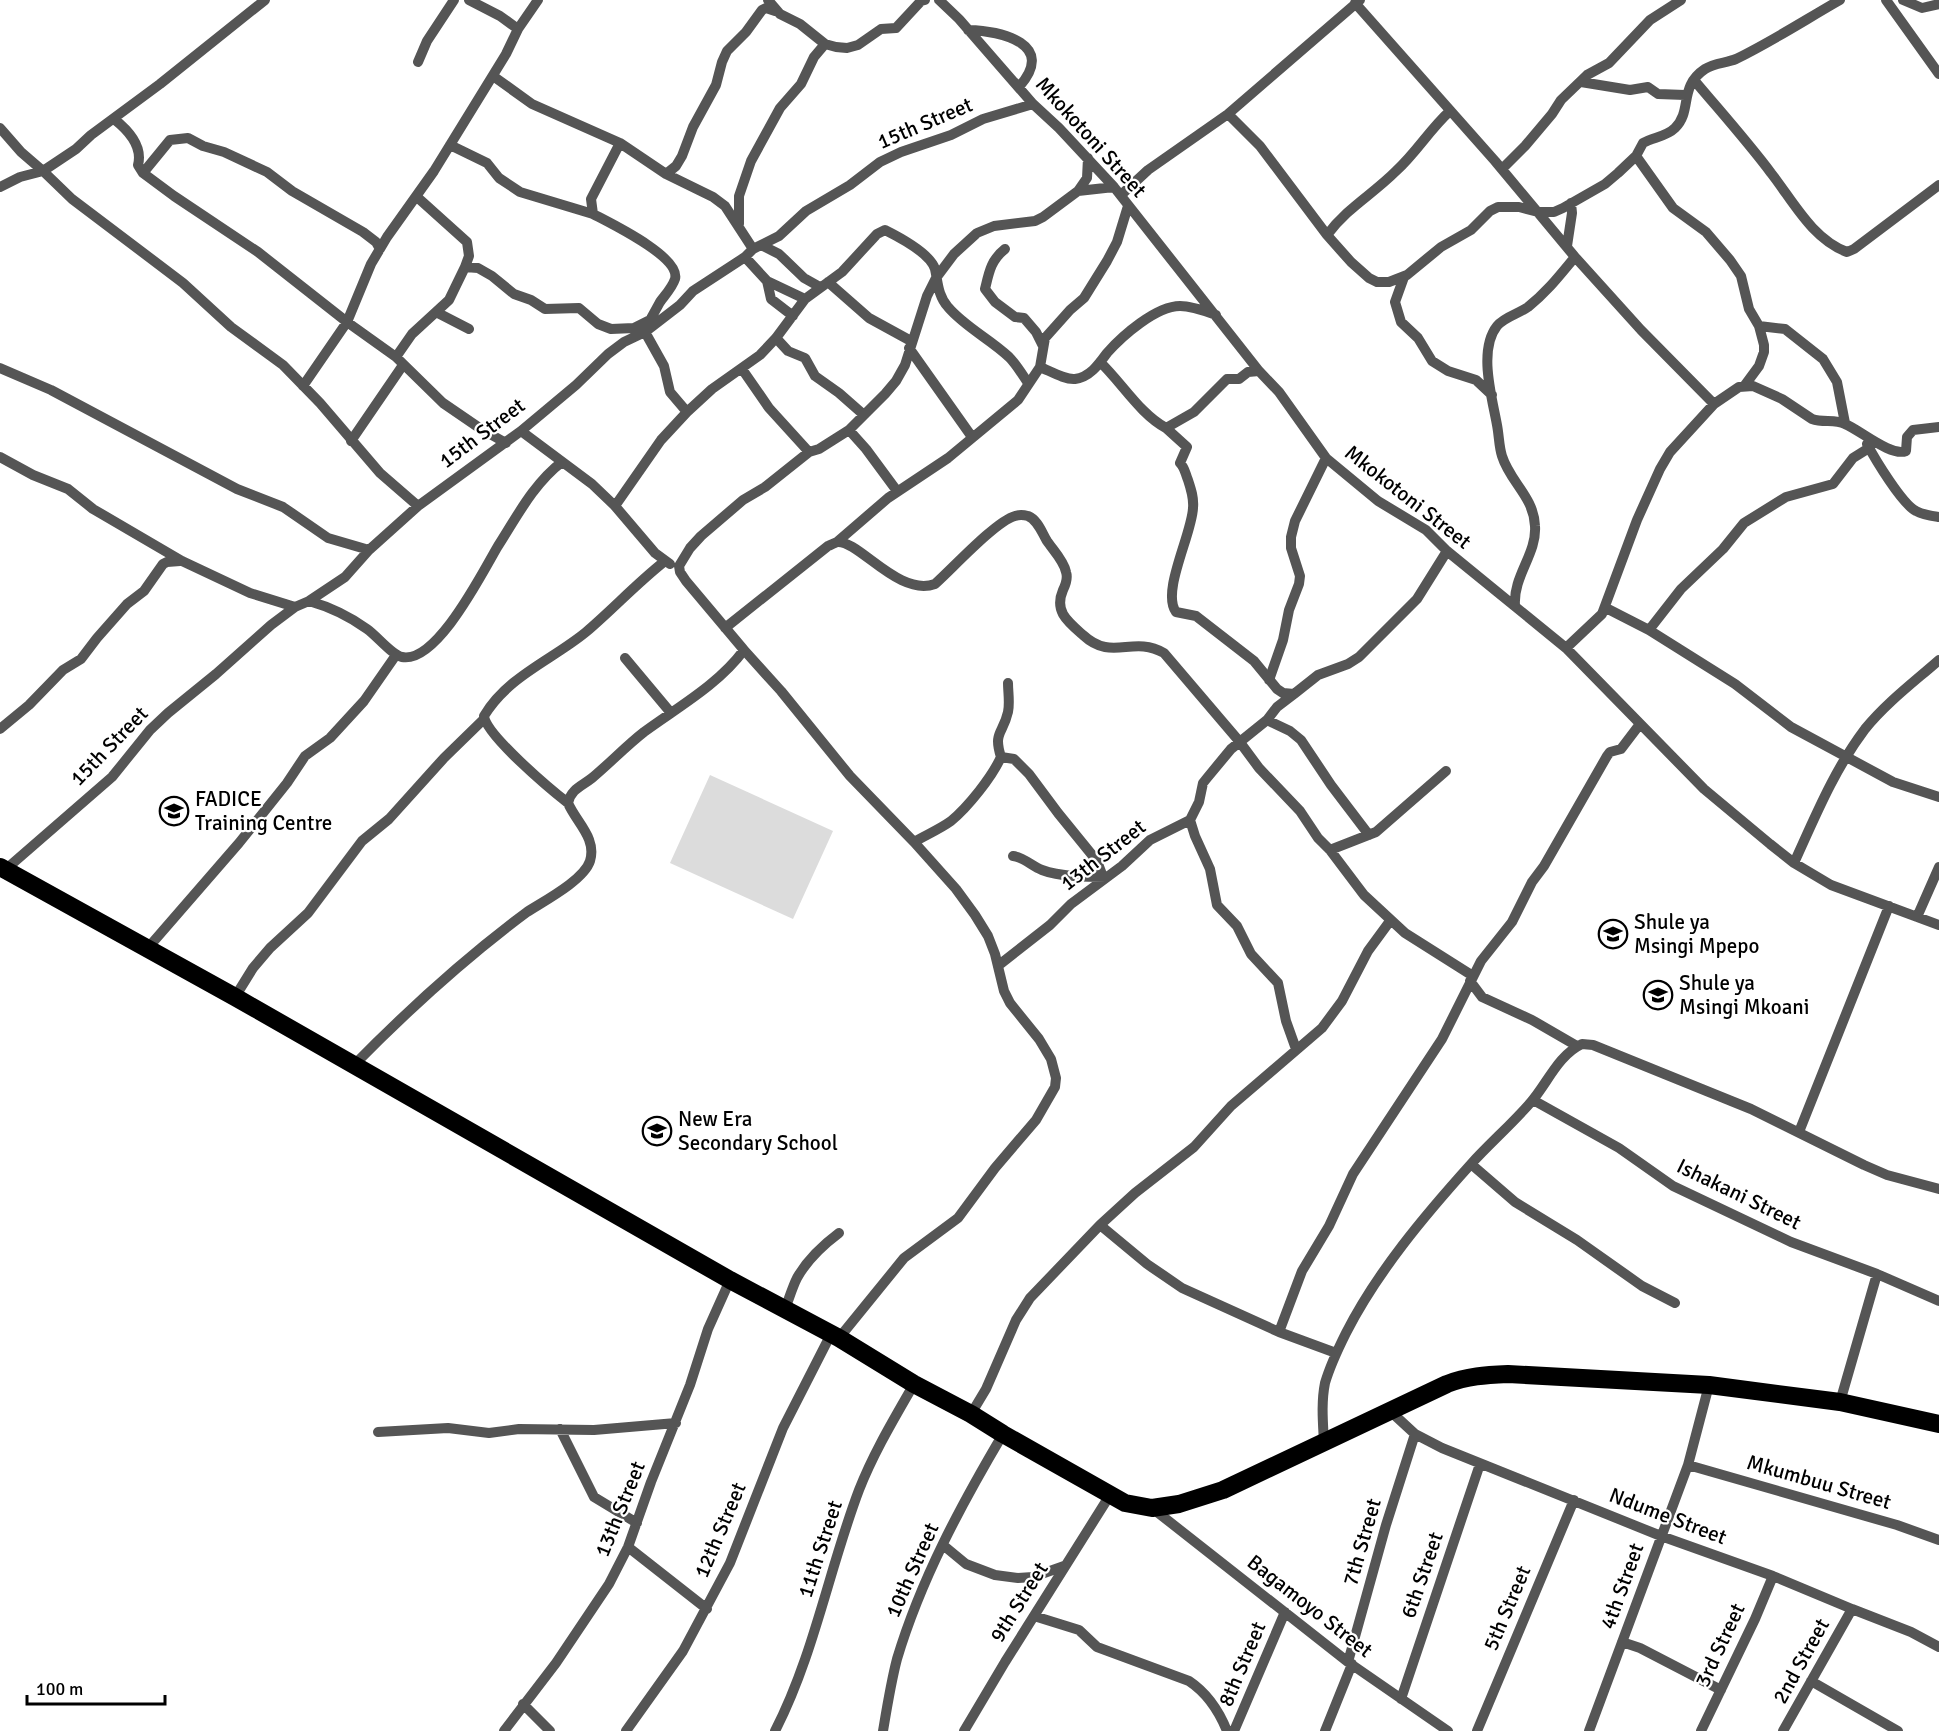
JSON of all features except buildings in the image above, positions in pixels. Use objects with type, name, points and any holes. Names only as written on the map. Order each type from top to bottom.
[{"type":"highway","points":[[2,868],[235,997],[730,1280],[835,1336],[914,1384],[971,1414],[1125,1503],[1152,1508],[1179,1504],[1223,1490],[1447,1384],[1481,1375],[1508,1374],[1709,1385],[1840,1402],[1939,1425]]},
{"type":"street","points":[[0,187],[20,177],[43,171],[76,149],[265,0]]},
{"type":"street","points":[[418,62],[427,41],[454,0]]},
{"type":"street","points":[[469,0],[500,16],[518,29]]},
{"type":"street","points":[[303,386],[347,322],[371,264],[387,237],[417,197],[493,76],[518,29],[538,0]]},
{"type":"street","points":[[768,0],[776,11]]},
{"type":"street","points":[[666,174],[676,166],[682,156],[693,127],[716,85],[727,51],[746,33],[762,10],[776,11],[800,24],[825,44],[847,48],[858,45],[881,29],[896,28],[921,1],[925,0]]},
{"type":"street","name":"Mkokotoni Street","points":[[937,0],[968,30],[1034,104],[1118,191],[1259,371],[1279,392],[1326,458],[1378,501],[1426,530],[1566,648],[1704,789],[1794,863],[1831,885],[1939,925]]},
{"type":"street","points":[[1502,169],[1552,114],[1560,100],[1594,70],[1609,63],[1616,53],[1650,20],[1681,0]]},
{"type":"street","points":[[1228,114],[1260,146],[1327,235],[1351,262],[1369,278],[1377,282],[1389,282],[1404,277],[1441,247],[1471,230],[1490,211],[1498,207],[1509,206],[1538,212],[1554,212],[1605,184],[1636,156],[1643,143],[1667,135],[1682,120],[1685,95],[1694,80],[1707,67],[1735,59],[1840,0]]},
{"type":"street","points":[[1886,0],[1939,74]]},
{"type":"street","points":[[1903,0],[1922,8],[1939,4]]},
{"type":"street","points":[[1078,191],[1118,191],[1228,114],[1358,2],[1575,257],[1641,330],[1714,404]]},
{"type":"street","points":[[968,30],[992,31],[1022,43],[1032,57],[1032,63],[1019,87]]},
{"type":"street","points":[[739,224],[739,195],[751,161],[780,108],[801,84],[814,57],[825,44]]},
{"type":"street","points":[[493,76],[532,104],[620,143],[666,174],[713,197],[725,206],[739,224],[744,236],[757,247],[779,254],[804,278],[824,284],[910,345],[972,437]]},
{"type":"street","points":[[1694,80],[1772,173],[1811,226],[1837,248],[1847,252],[1854,249],[1939,185]]},
{"type":"street","points":[[1581,82],[1630,90],[1648,87],[1658,94],[1685,95]]},
{"type":"street","name":"15th Street","points":[[2,868],[112,777],[150,730],[271,625],[345,577],[369,550],[418,506],[522,431],[624,342],[645,332],[680,305],[693,291],[757,247],[779,236],[806,211],[850,185],[880,162],[901,152],[951,135],[983,119],[1034,104]]},
{"type":"street","points":[[1327,235],[1344,213],[1397,171],[1440,119],[1450,111]]},
{"type":"street","points":[[114,118],[126,128],[139,149],[138,165],[143,172],[174,196],[258,252],[399,361],[443,403],[506,443]]},
{"type":"street","points":[[0,128],[21,152],[72,199],[183,284],[231,327],[283,365],[320,403],[380,473],[418,506]]},
{"type":"street","points":[[143,172],[170,140],[188,138],[267,172],[282,185],[363,232],[381,249]]},
{"type":"street","points":[[593,214],[591,199],[620,143]]},
{"type":"street","points":[[450,145],[487,163],[499,178],[520,192],[593,214],[666,258],[672,265],[675,273],[674,279],[645,332],[664,366],[670,392],[687,412]]},
{"type":"street","points":[[1566,648],[1597,620],[1606,608],[1637,520],[1670,452],[1714,404],[1745,385],[1759,366],[1764,352],[1760,326],[1749,309],[1741,276],[1706,232],[1673,208],[1636,156]]},
{"type":"street","points":[[522,431],[592,484],[615,506],[654,553],[665,561],[679,566],[701,536],[743,500],[765,487],[809,452],[819,449],[849,430],[896,381],[905,365],[927,296],[936,278],[954,254],[977,233],[994,226],[1035,221],[1043,217],[1078,191],[1087,178],[1088,158]]},
{"type":"street","points":[[351,441],[399,361],[412,334],[449,300],[469,256],[467,242],[417,197]]},
{"type":"street","points":[[1567,246],[1572,203]]},
{"type":"street","points":[[725,628],[828,546],[837,542],[897,491],[948,458],[1018,400],[1040,367],[1043,346],[1050,333],[1084,298],[1107,261],[1117,242],[1128,206]]},
{"type":"street","points":[[615,506],[661,440],[687,412],[712,389],[760,355],[776,338],[805,299],[842,272],[877,234],[885,230],[919,250],[934,267],[940,294],[948,307],[962,321],[1009,357],[1028,383]]},
{"type":"street","points":[[1005,249],[991,264],[985,289],[995,302],[1013,315],[1024,318],[1036,332],[1043,346]]},
{"type":"street","points":[[745,257],[767,281],[805,299]]},
{"type":"street","points":[[1515,605],[1515,591],[1531,552],[1535,538],[1535,525],[1530,502],[1501,455],[1488,357],[1493,334],[1503,320],[1538,299],[1575,257]]},
{"type":"street","points":[[465,267],[478,268],[514,294],[531,300],[545,309],[579,308],[598,324],[611,329],[634,328],[650,320]]},
{"type":"street","points":[[1404,277],[1395,302],[1396,310],[1406,329],[1418,338],[1432,361],[1448,371],[1476,380],[1492,395]]},
{"type":"street","points":[[767,281],[771,299],[793,316]]},
{"type":"street","points":[[1040,367],[1075,379],[1085,376],[1124,336],[1161,310],[1180,306],[1216,315]]},
{"type":"street","points":[[436,312],[469,329]]},
{"type":"street","points":[[1760,326],[1785,329],[1823,359],[1838,382],[1845,423]]},
{"type":"street","points":[[776,338],[788,351],[806,358],[815,376],[864,415]]},
{"type":"street","points":[[1101,362],[1150,417],[1187,447],[1180,462],[1185,468],[1193,500],[1190,529],[1171,597],[1172,606],[1176,612],[1196,616],[1254,661],[1283,693],[1294,694]]},
{"type":"street","points":[[0,368],[36,382],[207,474],[283,507],[328,538],[369,550]]},
{"type":"street","points":[[742,369],[769,408],[809,452]]},
{"type":"street","points":[[1166,428],[1194,412],[1227,379],[1239,379],[1248,372],[1259,371]]},
{"type":"street","points":[[1745,385],[1768,392],[1812,419],[1820,422],[1845,423],[1880,444],[1902,453],[1906,451],[1909,433],[1913,430],[1939,427]]},
{"type":"street","points":[[849,430],[866,448],[897,491]]},
{"type":"street","points":[[1861,433],[1875,460],[1911,507],[1921,513],[1939,517]]},
{"type":"street","points":[[1649,630],[1681,590],[1723,549],[1744,523],[1786,497],[1833,484],[1853,458],[1869,448]]},
{"type":"street","points":[[0,457],[33,475],[68,489],[93,509],[182,561],[250,593],[295,608]]},
{"type":"street","points":[[1269,680],[1299,584],[1300,576],[1291,548],[1295,521],[1326,458]]},
{"type":"street","points":[[309,601],[325,605],[367,628],[396,655],[412,657],[422,652],[438,639],[477,586],[532,493],[562,462]]},
{"type":"street","points":[[837,542],[856,550],[888,574],[911,583],[929,586],[935,584],[982,540],[1010,518],[1017,515],[1028,516],[1037,523],[1065,568],[1066,582],[1059,600],[1060,609],[1081,633],[1094,644],[1104,647],[1147,645],[1164,653],[1259,768],[1300,811],[1318,838],[1330,850],[1358,888],[1390,921],[1471,979],[1482,997],[1532,1020],[1577,1046]]},
{"type":"street","points":[[1296,1049],[1286,1021],[1278,984],[1251,954],[1237,926],[1217,905],[1210,869],[1190,820],[1199,802],[1203,783],[1239,741],[1267,720],[1277,707],[1318,675],[1348,664],[1359,657],[1417,599],[1447,550]]},
{"type":"street","points":[[0,729],[63,670],[81,659],[127,604],[144,591],[163,564],[182,561]]},
{"type":"street","points":[[235,997],[253,968],[270,948],[308,913],[362,841],[389,819],[444,758],[484,719],[486,712],[513,681],[586,632],[665,561]]},
{"type":"street","name":"12th Street","points":[[626,1731],[683,1651],[707,1609],[730,1563],[783,1428],[835,1336],[904,1258],[958,1218],[977,1196],[995,1168],[1036,1120],[1055,1087],[1056,1078],[1051,1059],[1039,1039],[1010,1003],[1004,991],[999,965],[988,936],[956,889],[850,776],[781,691],[686,581],[679,566]]},
{"type":"street","points":[[1606,608],[1649,630],[1735,684],[1780,721],[1893,782],[1939,797]]},
{"type":"street","points":[[567,803],[575,789],[643,733],[722,675],[744,650]]},
{"type":"street","points":[[147,949],[239,843],[287,783],[305,756],[330,738],[364,701],[396,655]]},
{"type":"street","points":[[625,658],[671,713]]},
{"type":"street","points":[[1794,863],[1824,794],[1846,757],[1867,728],[1888,705],[1939,660]]},
{"type":"street","points":[[914,842],[951,821],[983,785],[1001,757],[997,739],[1009,709],[1008,682]]},
{"type":"street","points":[[353,1066],[436,986],[507,928],[569,884],[590,861],[591,848],[586,832],[567,803],[518,759],[484,719]]},
{"type":"street","points":[[1267,720],[1290,731],[1301,740],[1369,835]]},
{"type":"street","points":[[1279,1332],[1302,1271],[1329,1226],[1353,1174],[1436,1048],[1481,961],[1516,916],[1532,882],[1544,866],[1607,756],[1610,752],[1621,749],[1640,724]]},
{"type":"street","points":[[1001,757],[1014,759],[1029,774],[1097,861],[1105,877],[1045,871],[1012,856]]},
{"type":"street","points":[[1330,850],[1380,829],[1446,771]]},
{"type":"street","name":"13th Street","points":[[999,965],[1150,840],[1190,820]]},
{"type":"street","points":[[1917,917],[1939,867]]},
{"type":"street","points":[[1799,1132],[1889,906]]},
{"type":"street","points":[[971,1414],[986,1389],[1016,1320],[1030,1298],[1135,1193],[1194,1147],[1231,1106],[1322,1028],[1334,1013],[1368,951],[1390,921]]},
{"type":"street","points":[[1324,1443],[1322,1413],[1325,1384],[1336,1353],[1357,1311],[1383,1271],[1471,1164],[1533,1100],[1565,1057],[1577,1046],[1587,1043],[1593,1045],[1751,1109],[1887,1175],[1939,1189]]},
{"type":"street","name":"Ishakani Street","points":[[1533,1100],[1619,1148],[1673,1186],[1791,1242],[1877,1274],[1939,1301]]},
{"type":"street","points":[[1471,1164],[1515,1202],[1577,1240],[1642,1286],[1675,1303]]},
{"type":"street","points":[[1100,1226],[1147,1264],[1182,1288],[1279,1332],[1336,1353]]},
{"type":"street","points":[[785,1309],[797,1279],[805,1267],[820,1249],[839,1233]]},
{"type":"street","points":[[1840,1402],[1877,1274]]},
{"type":"street","name":"13th Street","points":[[504,1731],[589,1616],[628,1547],[690,1385],[708,1329],[730,1280]]},
{"type":"street","name":"11th Street","points":[[775,1731],[793,1694],[806,1658],[852,1512],[870,1463],[914,1384]]},
{"type":"street","name":"4th Street","points":[[1588,1731],[1688,1464],[1709,1385]]},
{"type":"street","name":"Ndume Street","points":[[1389,1410],[1416,1434],[1480,1464],[1661,1536],[1773,1576],[1911,1632],[1939,1647]]},
{"type":"street","points":[[378,1432],[448,1428],[489,1433],[519,1429],[594,1430],[676,1423]]},
{"type":"street","points":[[560,1429],[594,1497],[637,1523]]},
{"type":"street","name":"10th Street","points":[[883,1731],[897,1661],[907,1629],[966,1496],[1003,1434]]},
{"type":"street","name":"7th Street","points":[[1325,1731],[1350,1663],[1386,1525],[1416,1434]]},
{"type":"street","name":"6th Street","points":[[1401,1699],[1480,1464]]},
{"type":"street","name":"Mkumbuu Street","points":[[1688,1464],[1897,1525],[1939,1540]]},
{"type":"street","name":"9th Street","points":[[964,1731],[1110,1495]]},
{"type":"street","name":"5th Street","points":[[1477,1731],[1574,1500]]},
{"type":"street","name":"Bagamoyo Street","points":[[1152,1508],[1350,1663],[1448,1731]]},
{"type":"street","points":[[943,1545],[966,1564],[995,1575],[1033,1577],[1064,1566]]},
{"type":"street","points":[[628,1547],[707,1609]]},
{"type":"street","name":"3rd Street","points":[[1701,1731],[1773,1576]]},
{"type":"street","name":"2nd Street","points":[[1784,1731],[1852,1609]]},
{"type":"street","name":"8th Street","points":[[1234,1731],[1286,1612]]},
{"type":"street","points":[[1034,1616],[1079,1630],[1097,1647],[1189,1681],[1201,1689],[1221,1717],[1227,1731]]},
{"type":"street","points":[[1622,1642],[1640,1648],[1721,1690]]},
{"type":"street","points":[[1811,1681],[1898,1731]]},
{"type":"street","points":[[523,1704],[550,1731]]},
{"type":"shaded area","points":[[710,775],[833,831],[793,919],[670,863]]},
{"type":"place","name":"FADICE Training Centre","points":[[174,811]]},
{"type":"place","name":"Shule ya Msingi Mpepo","points":[[1613,934]]},
{"type":"place","name":"Shule ya Msingi Mkoani","points":[[1658,995]]},
{"type":"place","name":"New Era Secondary School","points":[[657,1131]]}]
